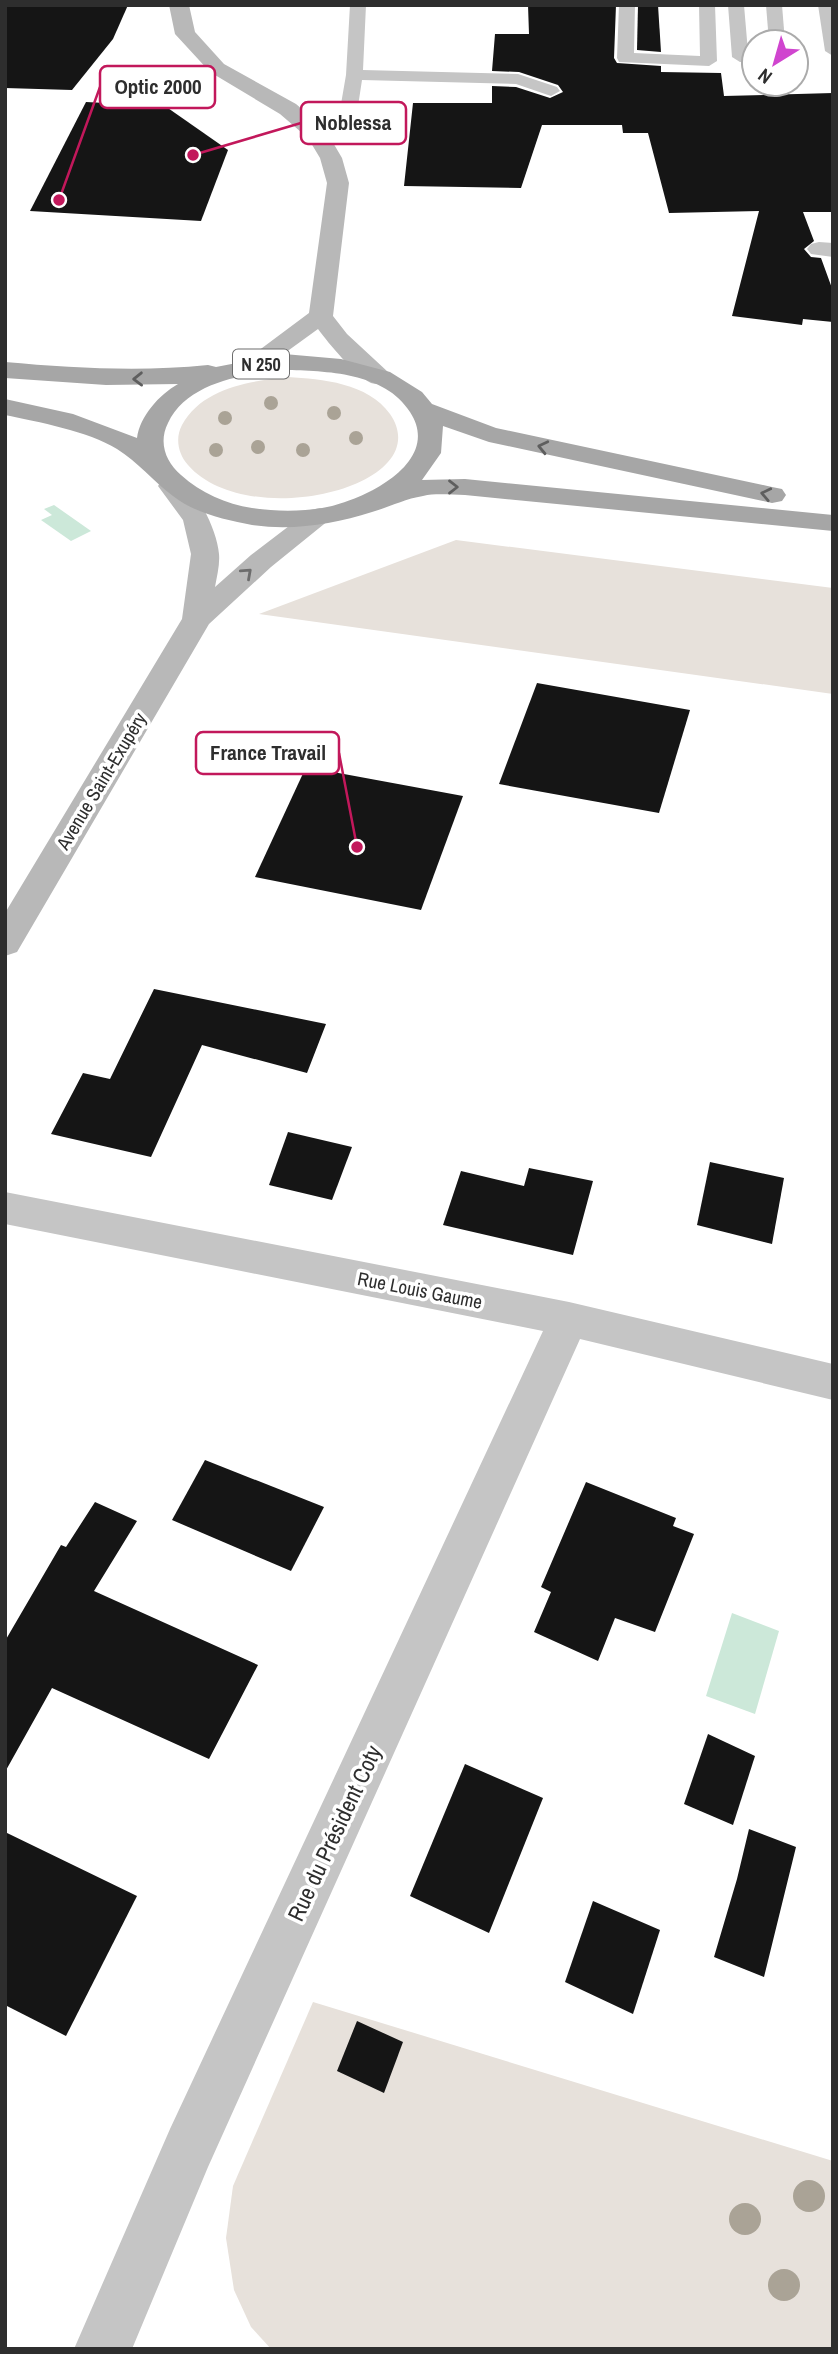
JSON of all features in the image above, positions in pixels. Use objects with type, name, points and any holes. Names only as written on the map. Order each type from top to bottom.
[{"type":"main road","points":[[178,5],[185,34],[217,68],[288,109],[317,134],[331,158],[338,183],[321,316],[338,339],[379,377]]},
{"type":"main road","points":[[241,368],[321,316]]},
{"type":"main road","name":"N 250","points":[[5,370],[105,379],[167,379],[241,368],[317,362],[350,367],[379,377],[405,392],[423,410],[489,434],[833,507]]},
{"type":"main road","name":"N 250","points":[[154,464],[149,442],[156,420],[173,399],[198,383],[241,368]]},
{"type":"main road","points":[[5,407],[64,420],[125,442],[154,464],[172,486],[200,503],[237,514],[278,519],[320,516],[355,509],[386,496],[425,487],[465,487],[833,523]]},
{"type":"main road","points":[[386,496],[412,477],[428,455],[431,432],[423,410]]},
{"type":"main road","name":"Avenue Saint-Exupéry","points":[[172,486],[197,519],[205,554],[197,619]]},
{"type":"main road","name":"Avenue Saint-Exupéry","points":[[5,943],[197,619],[261,561],[320,516]]},
{"type":"street","name":"Rue Louis Gaume","points":[[5,1208],[569,1319],[833,1382]]},
{"type":"street","name":"Rue du Président Coty","points":[[103,2349],[195,2136],[569,1319]]},
{"type":"lane","points":[[344,139],[354,75],[358,5]]},
{"type":"lane","points":[[626,5],[625,58],[709,61],[707,5]]},
{"type":"lane","points":[[736,5],[740,57]]},
{"type":"lane","points":[[774,5],[776,28]]},
{"type":"lane","points":[[826,5],[833,51]]},
{"type":"lane","points":[[354,75],[518,79],[551,90]]},
{"type":"shaded area","points":[[288,377],[344,385],[370,395],[381,404],[390,414],[398,440],[388,462],[364,480],[330,492],[291,498],[251,496],[216,485],[188,465],[180,451],[179,435],[191,412],[202,402],[243,384]]},
{"type":"shaded area","points":[[54,505],[91,531],[71,541],[41,520],[52,515],[44,509]]},
{"type":"shaded area","points":[[456,540],[833,588],[833,694],[259,614]]},
{"type":"shaded area","points":[[732,1613],[779,1631],[755,1714],[706,1696]]},
{"type":"shaded area","points":[[313,2002],[833,2161],[833,2349],[271,2349],[251,2327],[234,2290],[226,2238],[233,2186]]},
{"type":"building","points":[[5,5],[128,5],[113,39],[72,90],[5,88]]},
{"type":"building","points":[[528,5],[616,5],[614,58],[617,63],[661,66],[661,72],[721,73],[724,96],[810,98],[810,94],[833,93],[833,212],[803,212],[814,241],[804,249],[811,257],[821,258],[833,291],[833,322],[803,319],[802,325],[732,316],[759,211],[669,213],[648,133],[623,133],[622,125],[542,125],[521,188],[404,186],[413,103],[492,103],[492,86],[516,87],[550,98],[563,92],[558,85],[519,72],[492,71],[495,34],[529,34]]},
{"type":"building","points":[[638,5],[658,5],[661,52],[637,50]]},
{"type":"building","points":[[86,102],[165,106],[228,150],[201,221],[30,211]]},
{"type":"building","points":[[537,683],[690,710],[659,813],[499,784]]},
{"type":"building","points":[[306,767],[463,796],[421,910],[255,877]]},
{"type":"building","points":[[154,989],[326,1024],[307,1073],[202,1045],[151,1157],[51,1134],[83,1073],[110,1079]]},
{"type":"building","points":[[288,1132],[352,1147],[332,1200],[269,1185]]},
{"type":"building","points":[[710,1162],[784,1178],[772,1244],[697,1225]]},
{"type":"building","points":[[529,1168],[593,1181],[573,1255],[443,1225],[461,1171],[524,1186]]},
{"type":"building","points":[[205,1460],[324,1507],[291,1571],[172,1520]]},
{"type":"building","points":[[586,1482],[676,1518],[673,1526],[694,1534],[655,1632],[615,1618],[598,1661],[534,1632],[551,1592],[541,1587]]},
{"type":"building","points":[[95,1502],[137,1521],[94,1591],[258,1665],[209,1759],[52,1688],[5,1772],[5,1641],[61,1545],[66,1547]]},
{"type":"building","points":[[708,1734],[755,1756],[733,1825],[684,1804]]},
{"type":"building","points":[[465,1764],[543,1798],[489,1933],[410,1896]]},
{"type":"building","points":[[749,1829],[796,1847],[764,1977],[714,1957]]},
{"type":"building","points":[[5,1832],[137,1896],[66,2036],[5,2005]]},
{"type":"building","points":[[593,1901],[660,1930],[633,2014],[565,1982]]},
{"type":"building","points":[[357,2021],[403,2042],[384,2093],[337,2071]]},
{"type":"place","name":"Noblessa","points":[[193,155]]},
{"type":"place","name":"Optic 2000","points":[[59,200]]},
{"type":"place","name":"France Travail","points":[[357,847]]}]
